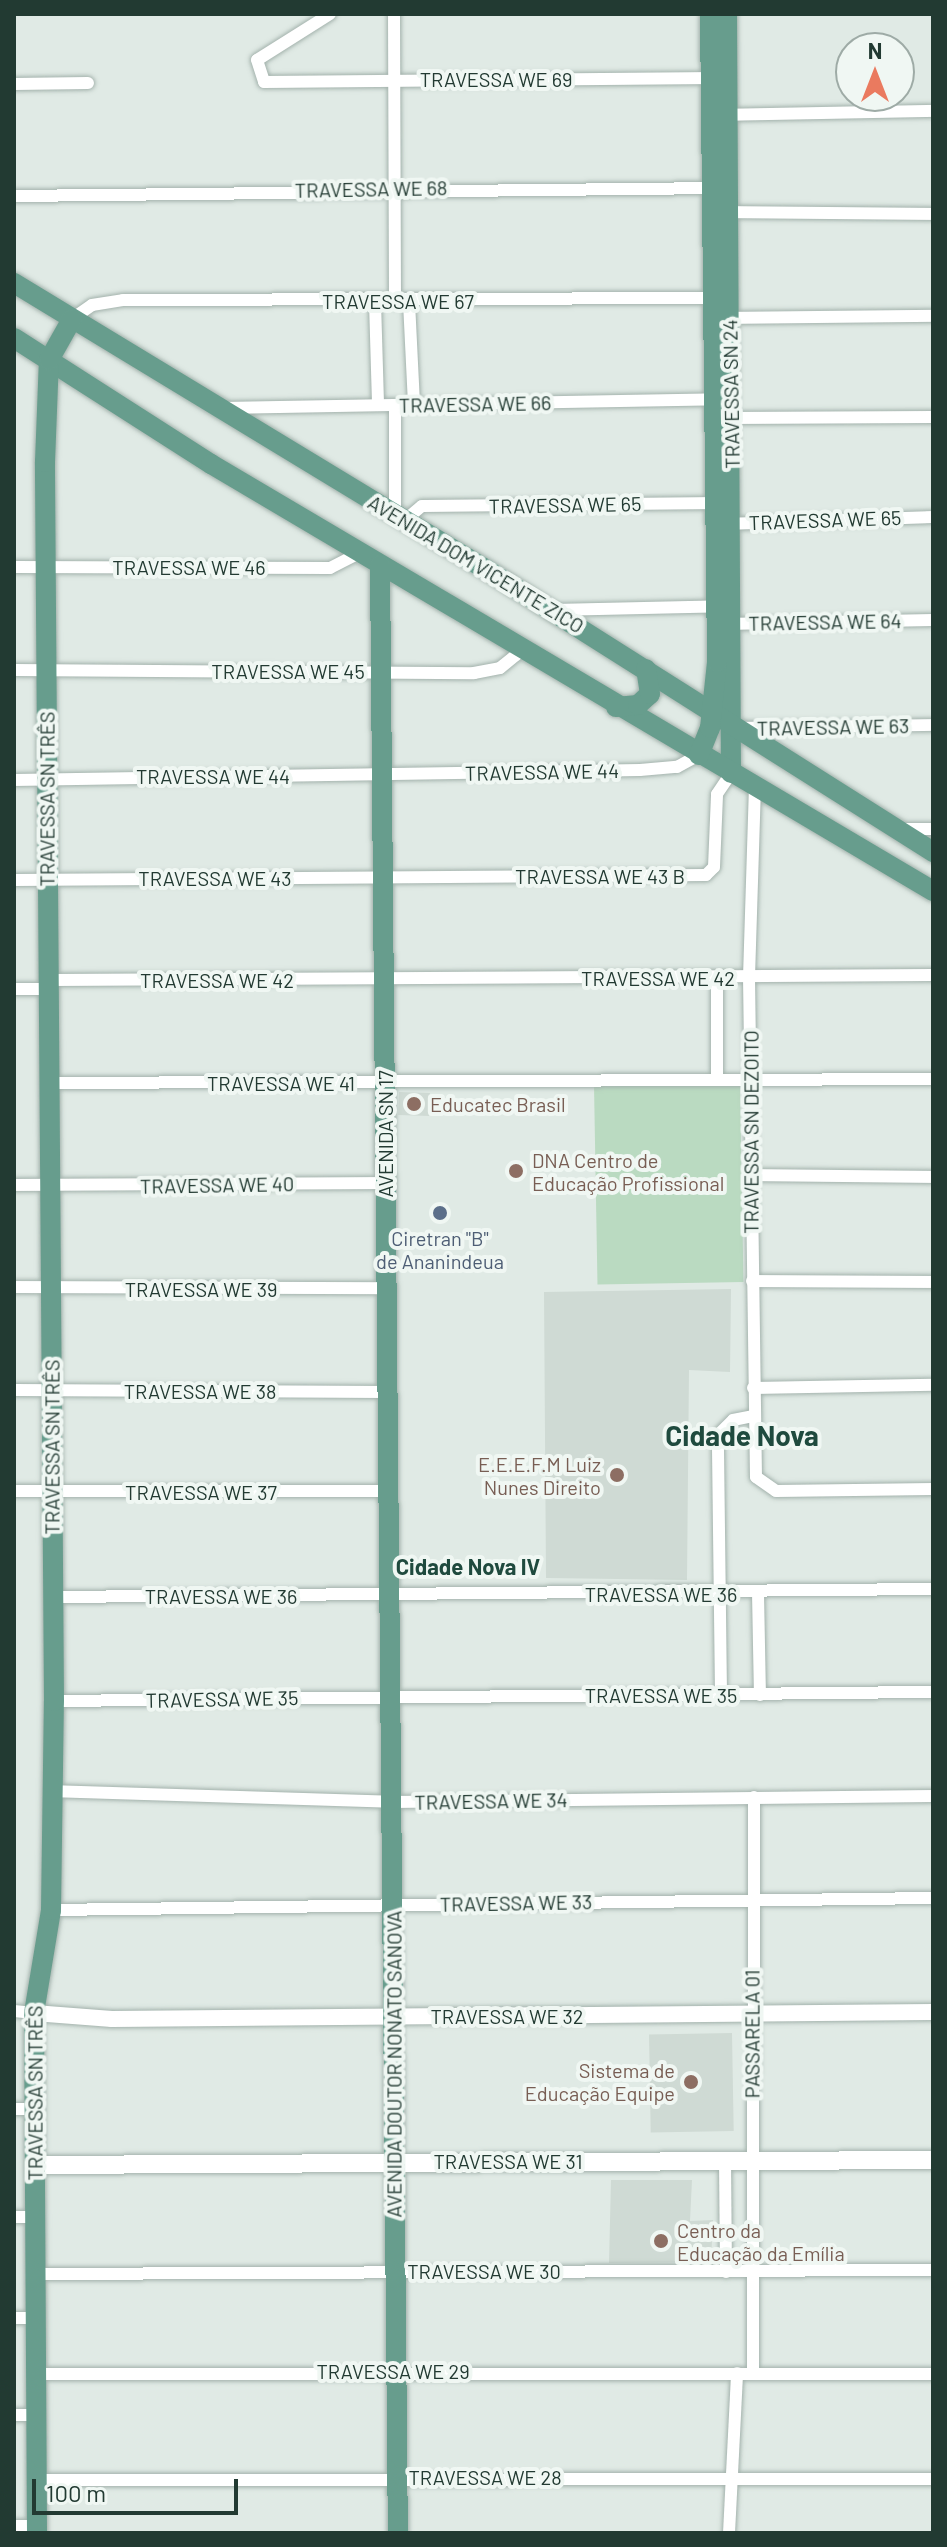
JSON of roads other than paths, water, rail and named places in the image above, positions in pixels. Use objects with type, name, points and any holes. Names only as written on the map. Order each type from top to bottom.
[{"type":"main road","name":"TRAVESSA SN 24","points":[[710,14],[719,78],[731,773]]},
{"type":"main road","name":"TRAVESSA SN 24","points":[[719,78],[727,14]]},
{"type":"main road","points":[[14,283],[70,322],[49,360]]},
{"type":"main road","name":"AVENIDA DOM VICENTE ZICO","points":[[70,322],[186,402],[219,408],[646,669],[732,729],[933,852]]},
{"type":"main road","points":[[14,339],[359,553],[933,891]]},
{"type":"main road","name":"TRAVESSA SN TRÊS","points":[[37,2530],[34,2374],[24,2318],[35,2274],[24,2217],[35,2165],[24,2109],[24,2012],[51,1910],[53,1289],[49,1187],[51,1083],[46,778],[49,360]]},
{"type":"main road","points":[[380,565],[381,671]]},
{"type":"main road","name":"TRAVESSA SN 24","points":[[699,755],[712,714],[726,615]]},
{"type":"main road","points":[[616,707],[638,705],[650,694],[646,669]]},
{"type":"main road","name":"AVENIDA SN 17","points":[[381,671],[390,1596]]},
{"type":"main road","name":"AVENIDA DOUTOR NONATO SANOVA","points":[[390,1596],[398,2533]]},
{"type":"main road","name":"TRAVESSA WE 31","points":[[35,2165],[933,2160]]},
{"type":"street","name":"TRAVESSA WE 69","points":[[330,14],[257,60],[264,82],[719,78]]},
{"type":"street","points":[[394,14],[395,302]]},
{"type":"street","points":[[14,84],[88,83]]},
{"type":"street","points":[[720,115],[933,111]]},
{"type":"street","name":"TRAVESSA WE 68","points":[[14,196],[393,188],[720,188]]},
{"type":"street","points":[[720,212],[933,214]]},
{"type":"street","name":"TRAVESSA WE 67","points":[[70,322],[107,301],[409,302],[933,316]]},
{"type":"street","points":[[375,302],[378,405]]},
{"type":"street","points":[[409,302],[414,405]]},
{"type":"street","points":[[395,405],[399,518]]},
{"type":"street","name":"TRAVESSA WE 66","points":[[219,408],[414,405],[724,408]]},
{"type":"street","points":[[724,408],[933,417]]},
{"type":"street","name":"TRAVESSA WE 65","points":[[399,518],[422,506],[933,517]]},
{"type":"street","name":"TRAVESSA WE 46","points":[[14,567],[330,568],[359,553]]},
{"type":"street","name":"TRAVESSA WE 64","points":[[551,610],[933,620]]},
{"type":"street","name":"TRAVESSA WE 45","points":[[47,670],[485,672],[522,650]]},
{"type":"street","points":[[14,670],[47,670]]},
{"type":"street","name":"TRAVESSA WE 63","points":[[732,729],[933,725]]},
{"type":"street","name":"TRAVESSA WE 44","points":[[46,778],[381,777],[664,769],[699,755]]},
{"type":"street","name":"TRAVESSA WE 43 B","points":[[383,877],[706,875],[714,867],[717,794],[731,773]]},
{"type":"street","points":[[14,780],[46,778]]},
{"type":"street","name":"TRAVESSA SN DEZOITO","points":[[755,786],[749,977],[756,1477],[776,1491],[933,1489]]},
{"type":"street","points":[[897,829],[933,829]]},
{"type":"street","name":"TRAVESSA WE 43","points":[[47,879],[383,877]]},
{"type":"street","points":[[14,880],[47,879]]},
{"type":"street","name":"TRAVESSA WE 42","points":[[50,985],[933,975]]},
{"type":"street","points":[[717,977],[717,1078]]},
{"type":"street","points":[[14,989],[50,985]]},
{"type":"street","points":[[751,1078],[933,1079]]},
{"type":"street","name":"TRAVESSA WE 41","points":[[51,1083],[751,1078]]},
{"type":"street","points":[[751,1175],[933,1177]]},
{"type":"street","name":"TRAVESSA WE 40","points":[[49,1187],[385,1183]]},
{"type":"street","points":[[14,1185],[49,1187]]},
{"type":"street","points":[[752,1281],[933,1282]]},
{"type":"street","name":"TRAVESSA WE 39","points":[[14,1287],[388,1288]]},
{"type":"street","points":[[753,1388],[933,1385]]},
{"type":"street","name":"TRAVESSA WE 38","points":[[14,1390],[386,1392]]},
{"type":"street","points":[[721,1694],[718,1435],[733,1420],[753,1416]]},
{"type":"street","name":"TRAVESSA WE 37","points":[[14,1491],[388,1491]]},
{"type":"street","name":"TRAVESSA WE 36","points":[[52,1597],[720,1594],[933,1589]]},
{"type":"street","points":[[758,1593],[760,1695]]},
{"type":"street","name":"TRAVESSA WE 35","points":[[54,1701],[933,1692]]},
{"type":"street","name":"TRAVESSA WE 34","points":[[49,1791],[391,1802],[933,1796]]},
{"type":"street","name":"PASSARELA 01","points":[[753,2372],[751,2015],[755,1900],[754,1797]]},
{"type":"street","name":"TRAVESSA WE 33","points":[[51,1910],[933,1898]]},
{"type":"street","name":"TRAVESSA WE 32","points":[[24,2012],[112,2019],[933,2012]]},
{"type":"street","points":[[725,2159],[726,2272]]},
{"type":"street","name":"TRAVESSA WE 30","points":[[35,2274],[933,2270]]},
{"type":"street","name":"TRAVESSA WE 29","points":[[34,2374],[396,2370],[753,2372]]},
{"type":"street","points":[[753,2372],[933,2374]]},
{"type":"street","points":[[729,2533],[729,2479],[737,2373]]},
{"type":"street","points":[[14,2415],[36,2415]]},
{"type":"street","name":"TRAVESSA WE 28","points":[[36,2480],[396,2477],[933,2479]]},
{"type":"street","points":[[14,2526],[37,2530]]},
{"type":"place","name":"Educatec Brasil","points":[[414,1104]]},
{"type":"place","name":"DNA Centro de Educação Profissional","points":[[516,1171]]},
{"type":"place","name":"Ciretran \"B\" de Ananindeua","points":[[440,1213]]},
{"type":"place","name":"E.E.E.F.M Luiz Nunes Direito","points":[[617,1475]]},
{"type":"place","name":"Sistema de Educação Equipe","points":[[691,2082]]},
{"type":"place","name":"Centro da Educação da Emília","points":[[661,2241]]},
{"type":"district","name":"Cidade Nova","points":[[742,1435]]},
{"type":"district","name":"Cidade Nova IV","points":[[468,1567]]}]
